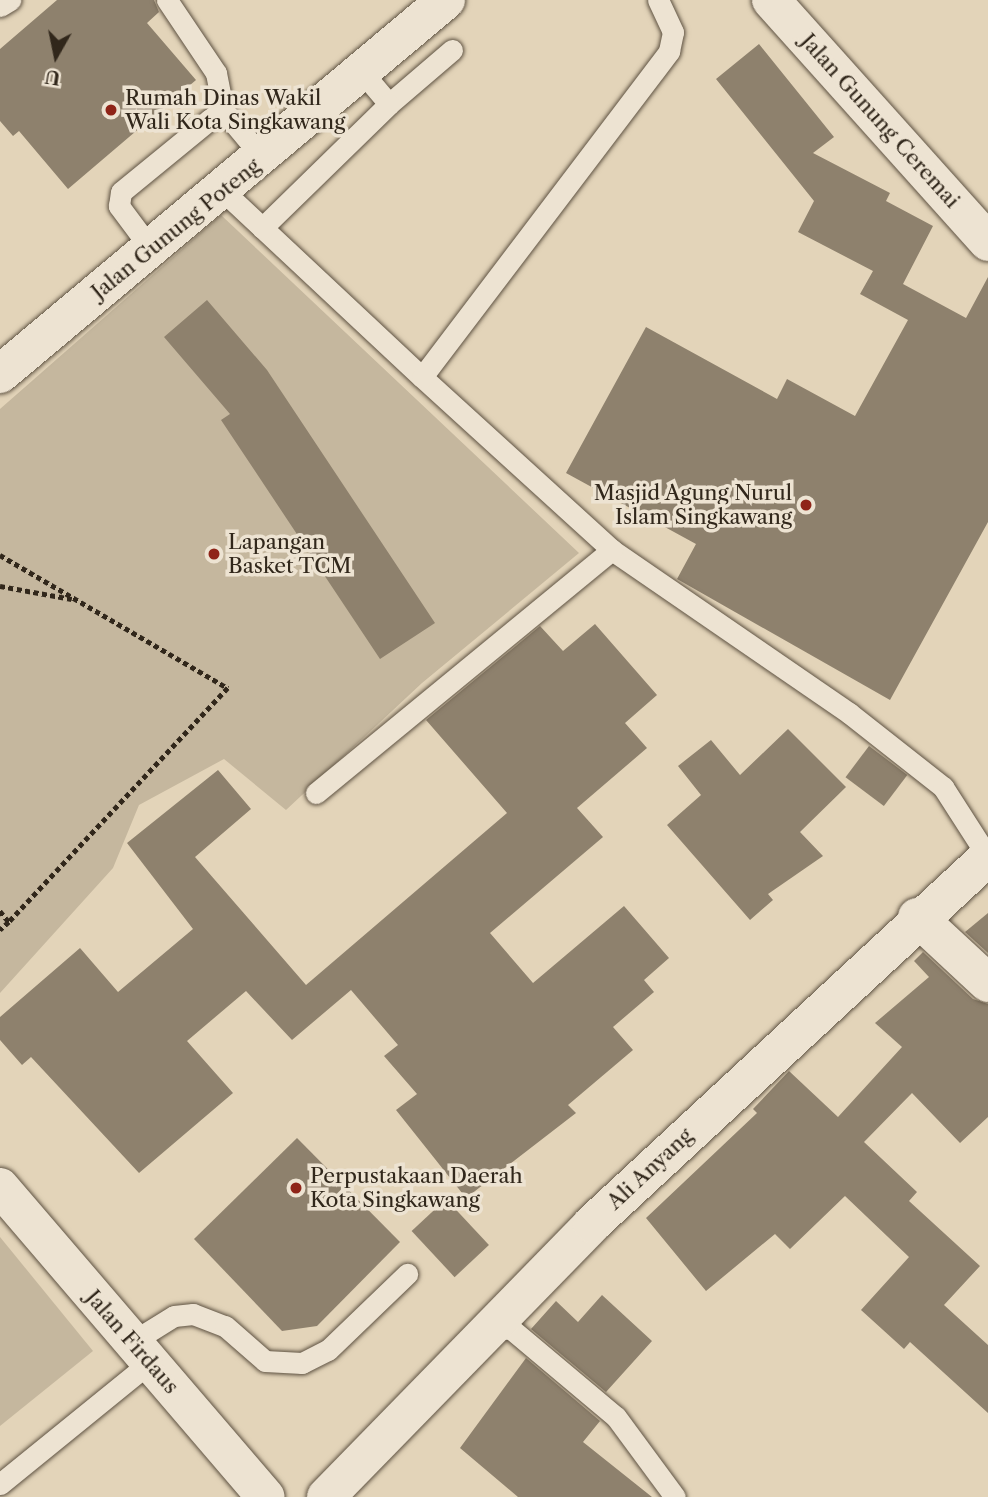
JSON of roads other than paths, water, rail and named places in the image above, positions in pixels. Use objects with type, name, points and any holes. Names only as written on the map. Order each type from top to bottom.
[{"type":"street","name":"Jalan Gunung Poteng","points":[[0,374],[263,158],[446,0]]},
{"type":"street","name":"Jalan Gunung Ceremai","points":[[771,0],[988,242]]},
{"type":"street","name":"Ali Anyang","points":[[326,1497],[487,1331],[917,916],[988,857]]},
{"type":"street","points":[[917,916],[988,983]]},
{"type":"street","name":"Jalan Firdaus","points":[[0,1187],[266,1497]]},
{"type":"lane","points":[[0,6],[10,0]]},
{"type":"lane","points":[[167,0],[216,73],[223,110],[263,158]]},
{"type":"lane","points":[[422,377],[669,51],[673,32],[658,0]]},
{"type":"lane","points":[[262,228],[389,104],[452,50]]},
{"type":"lane","points":[[362,72],[389,104]]},
{"type":"lane","points":[[151,249],[118,206],[121,192],[223,110]]},
{"type":"lane","points":[[223,191],[612,550],[849,713],[943,787],[988,857]]},
{"type":"lane","points":[[316,793],[612,550]]},
{"type":"lane","points":[[0,1484],[141,1352],[174,1316],[192,1314],[225,1326],[265,1361],[302,1363],[328,1350],[407,1274]]},
{"type":"lane","points":[[487,1331],[510,1328],[617,1417],[675,1497]]},
{"type":"place","name":"Rumah Dinas Wakil Wali Kota Singkawang","points":[[111,110]]},
{"type":"place","name":"Masjid Agung Nurul Islam Singkawang","points":[[806,505]]},
{"type":"place","name":"Lapangan Basket TCM","points":[[214,554]]},
{"type":"place","name":"Perpustakaan Daerah Kota Singkawang","points":[[296,1188]]}]
